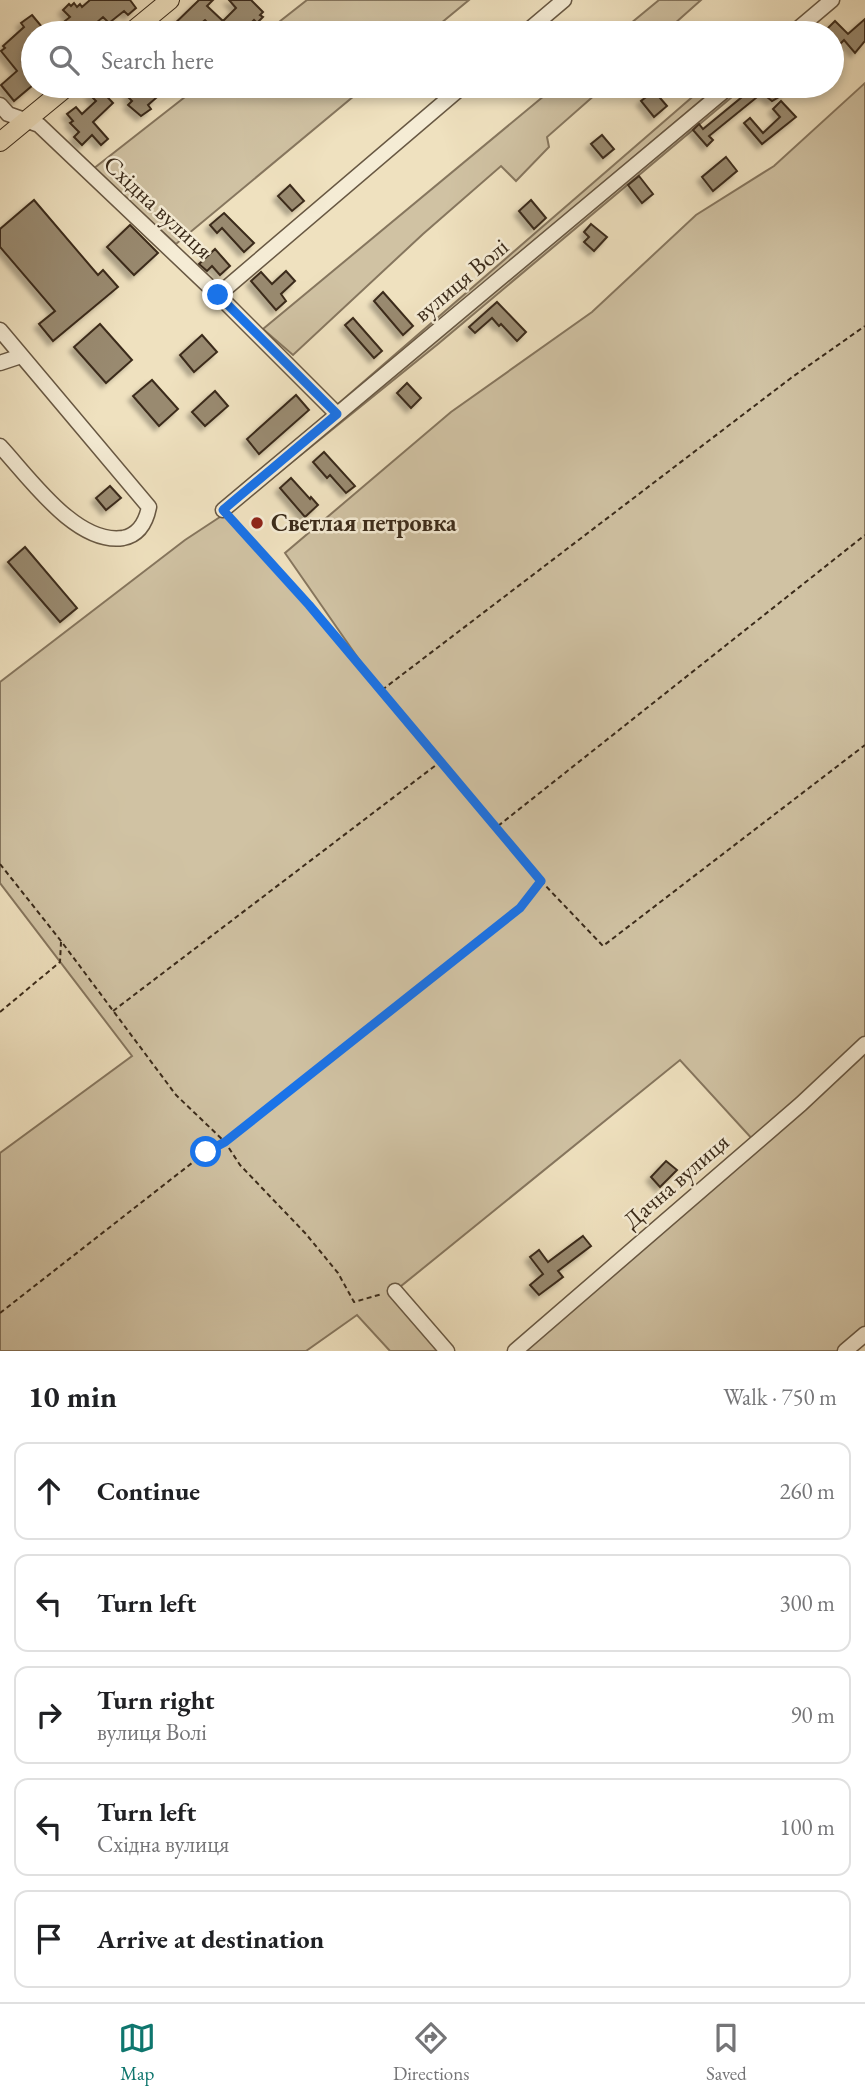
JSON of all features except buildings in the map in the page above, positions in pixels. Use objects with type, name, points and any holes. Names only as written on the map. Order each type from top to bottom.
[{"type":"main road","points":[[145,21],[170,0]]},
{"type":"main road","points":[[0,142],[53,98]]},
{"type":"street","points":[[539,21],[564,0]]},
{"type":"street","points":[[807,21],[832,0]]},
{"type":"street","points":[[218,295],[449,98]]},
{"type":"street","name":"вулиця Волі","points":[[223,510],[716,98]]},
{"type":"street","name":"Східна вулиця","points":[[0,105],[8,114],[39,125],[218,295],[337,414]]},
{"type":"street","points":[[0,330],[149,507],[139,531],[126,537],[107,539],[85,530],[65,516],[0,446]]},
{"type":"street","points":[[0,363],[21,356]]},
{"type":"street","name":"Дачна вулиця","points":[[515,1351],[801,1104],[865,1044]]},
{"type":"street","points":[[395,1291],[447,1351]]},
{"type":"street","points":[[845,1351],[865,1334]]},
{"type":"path","points":[[382,691],[792,378],[865,326]]},
{"type":"path","points":[[223,510],[309,605],[541,881],[603,946],[865,745]]},
{"type":"path","points":[[497,828],[865,536]]},
{"type":"path","points":[[113,1011],[441,761]]},
{"type":"path","points":[[0,864],[176,1096],[225,1142],[240,1165],[306,1234],[338,1273],[354,1302],[395,1291]]},
{"type":"path","points":[[0,1313],[206,1152],[225,1142],[520,908],[541,881]]},
{"type":"path","points":[[0,1012],[60,962],[61,941]]},
{"type":"shaded area","points":[[307,0],[469,0],[444,21],[280,21]]},
{"type":"shaded area","points":[[659,0],[701,0],[677,21],[634,21]]},
{"type":"shaded area","points":[[865,83],[865,1334],[845,1351],[515,1351],[755,1142],[680,1060],[395,1291],[447,1351],[390,1351],[357,1315],[306,1351],[0,1351],[0,1153],[132,1056],[0,883],[0,682],[185,540],[226,513],[374,681],[285,553],[451,412],[592,312],[696,215],[774,166]]},
{"type":"shaded area","points":[[184,98],[352,98],[176,244],[93,169]]},
{"type":"shaded area","points":[[542,98],[591,98],[547,137],[549,147],[516,181],[501,166],[423,234],[293,355],[263,329]]},
{"type":"shaded area","points":[[691,98],[704,98],[341,404],[339,403]]},
{"type":"shaded area","points":[[720,98],[731,98],[438,344],[240,504]]},
{"type":"place","name":"Светлая петровка","points":[[257,523]]},
{"type":"route","points":[[206,1152],[225,1142],[520,908],[541,881],[309,605],[223,510],[337,414],[218,295]]}]
